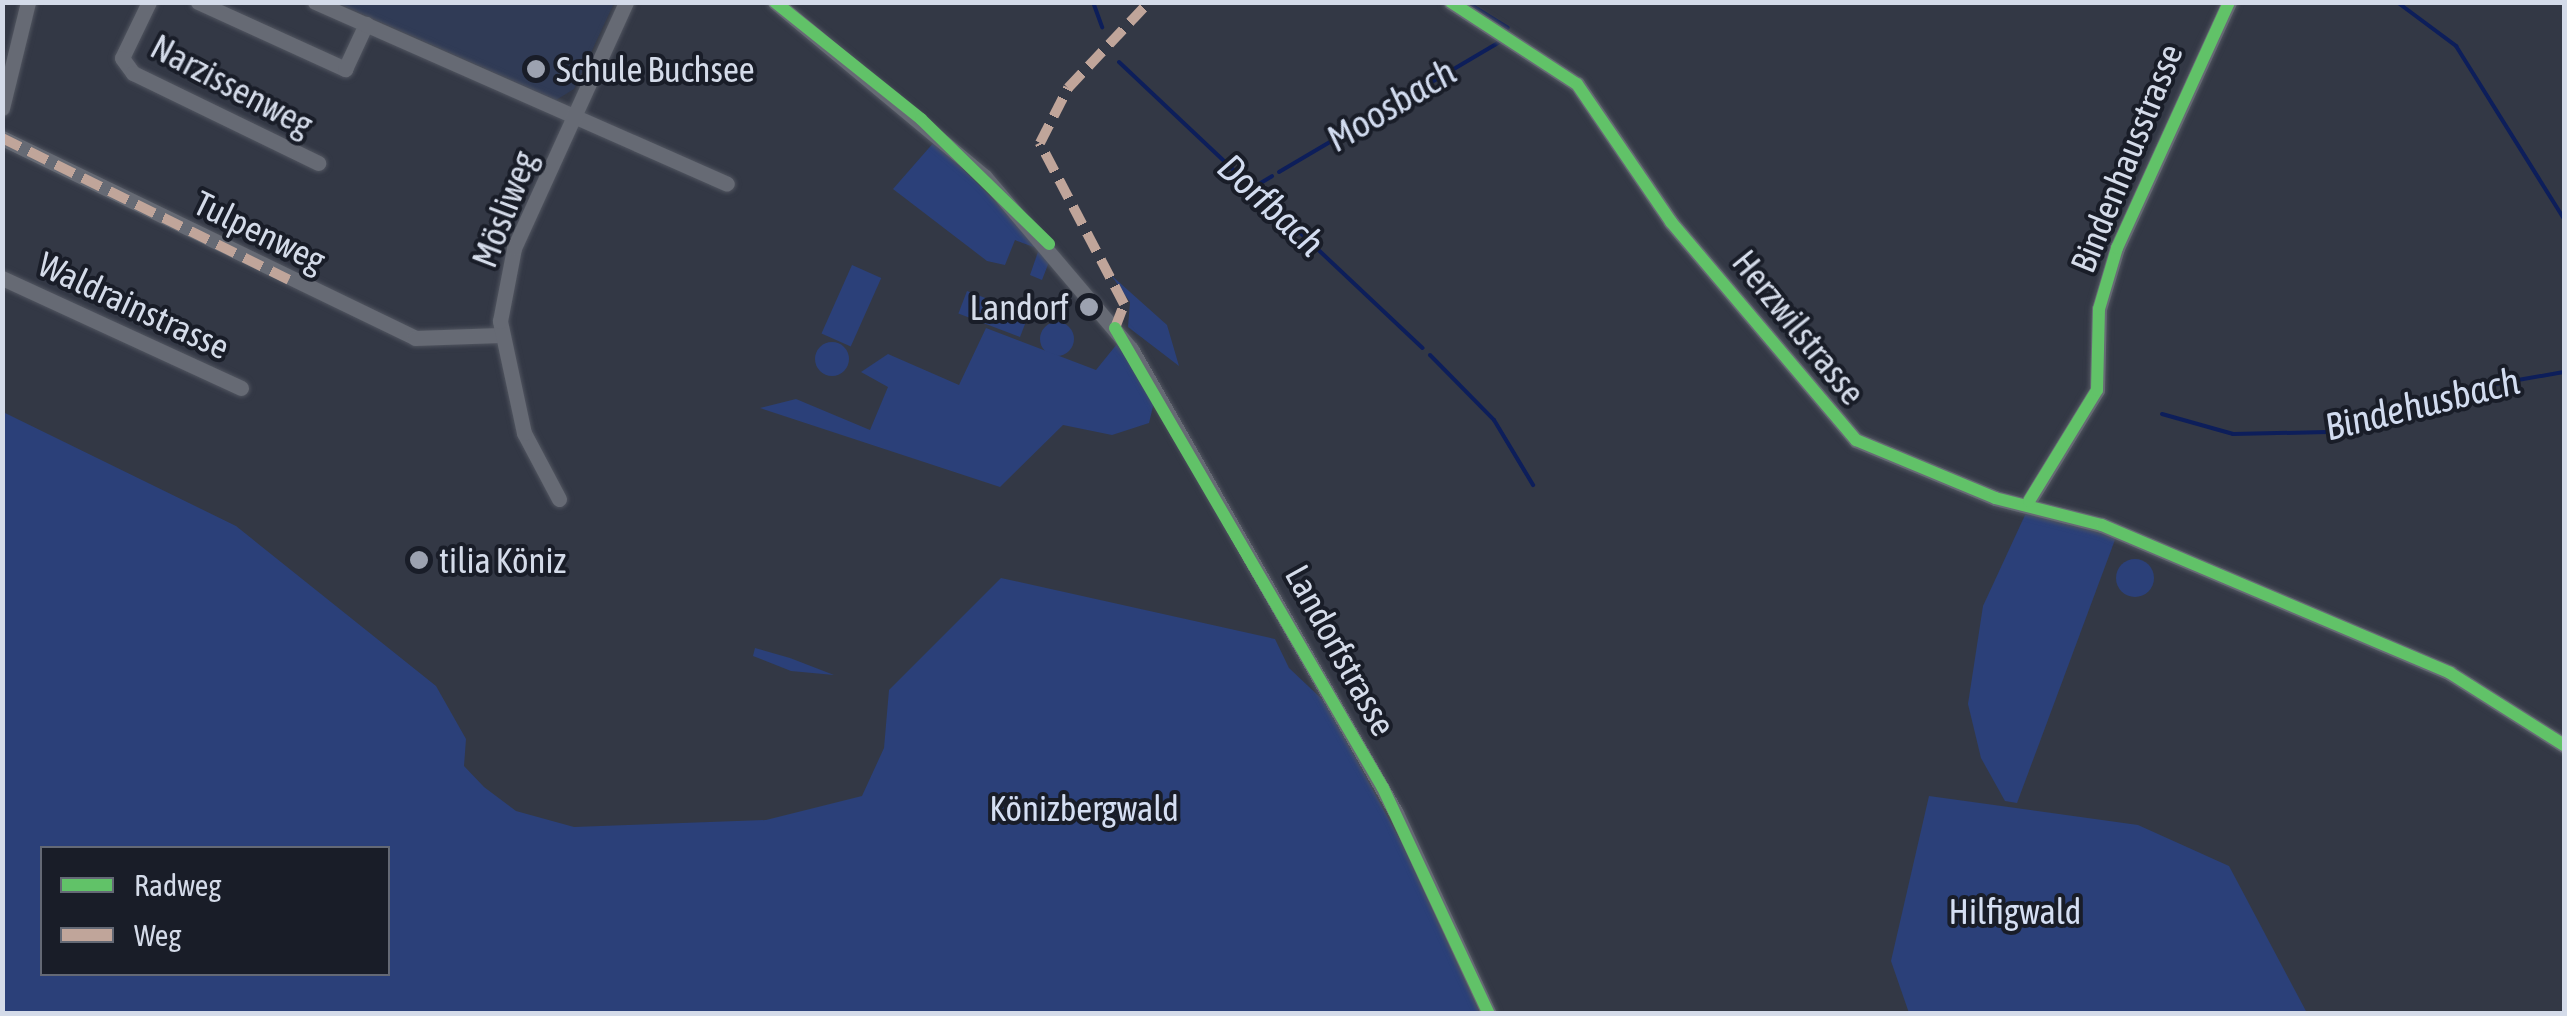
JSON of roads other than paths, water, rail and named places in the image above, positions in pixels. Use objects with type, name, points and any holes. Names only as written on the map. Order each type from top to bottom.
[{"type":"street","points":[[2,108],[28,2]]},
{"type":"street","name":"Narzissenweg","points":[[149,2],[122,58],[133,73],[318,163]]},
{"type":"street","points":[[198,2],[344,70],[366,24]]},
{"type":"street","points":[[315,2],[726,184]]},
{"type":"street","name":"Mösliweg","points":[[558,500],[524,433],[500,335],[514,248],[626,2]]},
{"type":"street","name":"Landorfstrasse","points":[[775,2],[986,177],[1132,349],[1383,788],[1489,1014]]},
{"type":"street","name":"Herzwilstrasse","points":[[1451,2],[1577,84],[1664,213],[1839,426],[1894,458],[2029,502],[2450,673],[2564,745]]},
{"type":"street","name":"Bindenhausstrasse","points":[[2029,502],[2091,404],[2099,310],[2117,248],[2229,2]]},
{"type":"street","points":[[2,36],[19,43]]},
{"type":"street","name":"Tulpenweg","points":[[2,138],[414,338],[500,335]]},
{"type":"street","name":"Waldrainstrasse","points":[[2,278],[241,388]]},
{"type":"waterway","name":"Dorfbach","points":[[1093,2],[1102,27]]},
{"type":"waterway","name":"Moosbach","points":[[1466,2],[1508,28]]},
{"type":"waterway","points":[[2397,2],[2456,46],[2564,219]]},
{"type":"waterway","name":"Moosbach","points":[[1279,172],[1501,41]]},
{"type":"waterway","name":"Dorfbach","points":[[1119,62],[1423,348]]},
{"type":"waterway","name":"Moosbach","points":[[1254,187],[1272,176]]},
{"type":"waterway","name":"Dorfbach","points":[[1430,355],[1494,420],[1533,485]]},
{"type":"waterway","name":"Bindehusbach","points":[[2162,414],[2233,434],[2327,432],[2478,387],[2564,372]]},
{"type":"place","name":"Schule Buchsee","points":[[536,69]]},
{"type":"place","name":"Landorf","points":[[1089,307]]},
{"type":"place","name":"tilia Köniz","points":[[419,560]]},
{"type":"park label","name":"Könizbergwald","points":[[1084,808]]},
{"type":"park label","name":"Hilfigwald","points":[[2015,911]]}]
